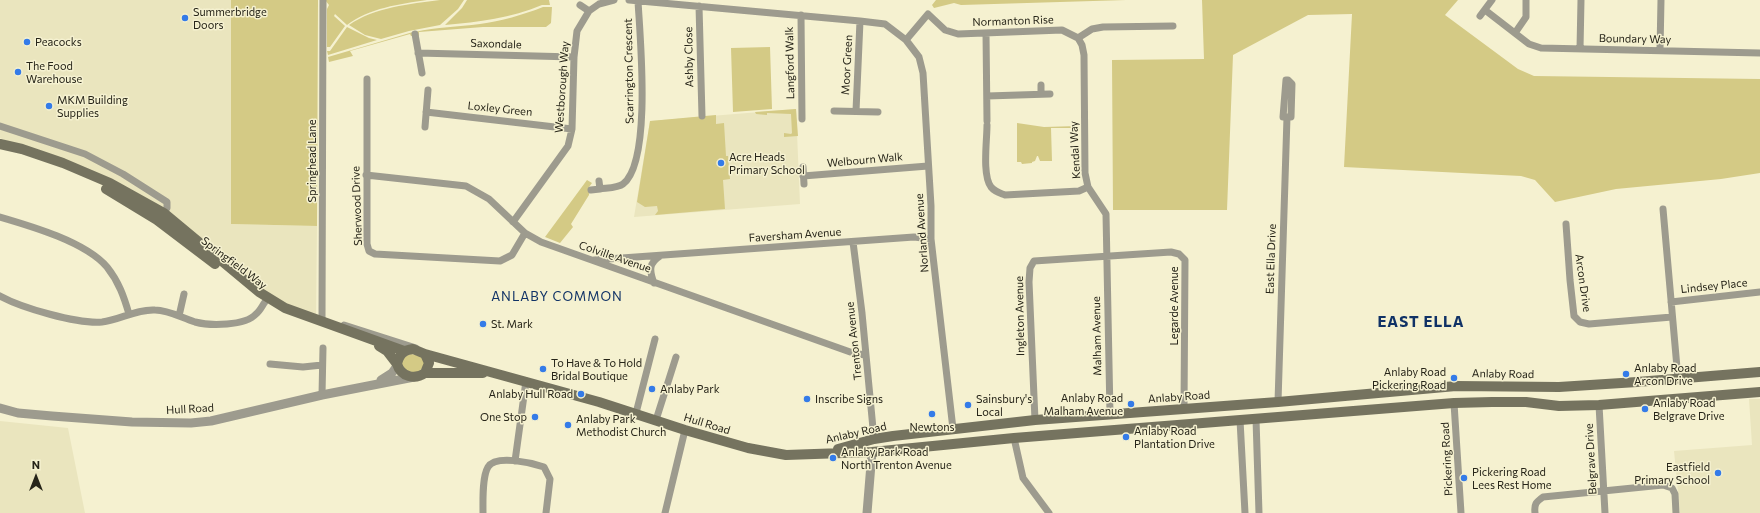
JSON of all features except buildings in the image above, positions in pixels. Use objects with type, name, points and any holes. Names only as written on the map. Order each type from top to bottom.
[{"type":"main road","name":"Springfield Way","points":[[0,144],[22,149],[63,163],[110,183],[160,216],[259,292],[285,308],[404,351]]},
{"type":"main road","name":"Springfield Way","points":[[160,216],[265,302],[283,314],[377,345],[387,351],[397,365]]},
{"type":"main road","points":[[413,349],[422,352],[428,363],[425,373],[414,377],[402,373],[397,365],[400,356],[404,351],[413,349]]},
{"type":"main road","name":"Hull Road","points":[[422,352],[636,413],[685,430],[762,452],[786,455],[823,453]]},
{"type":"main road","name":"Hull Road","points":[[425,373],[495,372]]},
{"type":"main road","name":"Anlaby Road","points":[[823,453],[874,439],[1035,420],[1278,402],[1456,386],[1559,387],[1760,372]]},
{"type":"main road","name":"Anlaby Road","points":[[823,453],[872,452],[1014,438],[1454,403],[1526,402],[1559,406],[1599,405],[1760,392]]},
{"type":"street","name":"Springhead Lane","points":[[322,322],[323,0]]},
{"type":"street","points":[[580,5],[589,11],[598,4],[614,0]]},
{"type":"street","points":[[629,0],[699,6],[714,3],[800,15],[885,24],[906,40]]},
{"type":"street","points":[[1480,16],[1492,0]]},
{"type":"street","points":[[1515,33],[1526,18],[1526,0]]},
{"type":"street","points":[[1580,49],[1581,0]]},
{"type":"street","points":[[1660,50],[1661,0]]},
{"type":"street","name":"Scarrington Crescent","points":[[591,190],[622,185],[631,176],[636,160],[642,121],[642,74],[638,1]]},
{"type":"street","name":"Ashby Close","points":[[699,6],[702,116]]},
{"type":"street","name":"Boundary Way","points":[[1485,10],[1534,47],[1760,52]]},
{"type":"street","name":"Westborough Way","points":[[513,222],[568,146],[572,129],[574,57],[577,31],[589,11]]},
{"type":"street","name":"Normanton Rise","points":[[906,40],[928,14],[945,30],[958,34],[1062,30],[1078,38]]},
{"type":"street","name":"Langford Walk","points":[[800,15],[802,119]]},
{"type":"street","name":"Moor Green","points":[[856,111],[860,21]]},
{"type":"street","points":[[1078,38],[1092,29],[1103,27],[1173,26]]},
{"type":"street","points":[[986,33],[987,180],[992,188],[998,193],[1005,195],[1080,191],[1088,187]]},
{"type":"street","points":[[415,34],[422,73]]},
{"type":"street","name":"Kendal Way","points":[[1078,38],[1082,45],[1084,55],[1085,173],[1088,187],[1106,214],[1107,257]]},
{"type":"street","name":"Norland Avenue","points":[[906,40],[919,57],[923,73],[931,239],[953,429]]},
{"type":"street","name":"Saxondale","points":[[418,53],[574,57]]},
{"type":"street","name":"Sherwood Drive","points":[[365,83],[367,244],[369,251],[375,254],[500,261],[512,254],[525,232]]},
{"type":"street","points":[[1041,85],[1041,94]]},
{"type":"street","points":[[425,127],[428,90]]},
{"type":"street","points":[[986,96],[1050,94]]},
{"type":"street","points":[[702,107],[710,106]]},
{"type":"street","name":"Langford Walk","points":[[802,111],[810,111]]},
{"type":"street","name":"Moor Green","points":[[834,111],[878,112]]},
{"type":"street","name":"Loxley Green","points":[[426,112],[572,129]]},
{"type":"street","name":"East Ella Drive","points":[[1278,402],[1287,117]]},
{"type":"street","points":[[0,126],[85,154],[123,174],[167,202],[167,208],[160,216]]},
{"type":"street","points":[[987,134],[995,134]]},
{"type":"street","name":"Welbourn Walk","points":[[803,176],[928,166]]},
{"type":"street","points":[[803,167],[804,184]]},
{"type":"street","name":"Colville Avenue","points":[[366,175],[466,186],[489,199],[525,232],[548,245],[853,353],[865,355]]},
{"type":"street","points":[[599,181],[600,189]]},
{"type":"street","points":[[1663,209],[1678,379]]},
{"type":"street","points":[[0,217],[39,229],[92,255],[106,266],[115,278],[122,290],[129,314]]},
{"type":"street","name":"Arcon Drive","points":[[1566,224],[1574,316],[1580,322],[1589,324],[1672,317]]},
{"type":"street","name":"Faversham Avenue","points":[[590,260],[914,237],[931,239]]},
{"type":"street","name":"Trenton Avenue","points":[[853,242],[871,396],[874,439]]},
{"type":"street","name":"Legarde Avenue","points":[[1107,257],[1171,252],[1179,254],[1185,260],[1184,409]]},
{"type":"street","points":[[654,283],[650,267],[652,261],[660,256]]},
{"type":"street","name":"Malham Avenue","points":[[1107,257],[1110,414]]},
{"type":"street","name":"Ingleton Avenue","points":[[1035,420],[1028,282],[1030,268],[1034,261],[1107,257]]},
{"type":"street","points":[[179,316],[183,291]]},
{"type":"street","name":"Lindsey Place","points":[[1671,302],[1760,292]]},
{"type":"street","points":[[0,296],[15,303],[87,322],[103,322],[129,314],[155,310],[205,325],[226,324],[248,320],[256,315],[265,302]]},
{"type":"street","points":[[343,324],[411,346],[422,352]]},
{"type":"street","points":[[636,413],[655,339]]},
{"type":"street","points":[[322,395],[323,348]]},
{"type":"street","points":[[656,420],[676,357]]},
{"type":"street","points":[[270,364],[303,367],[322,365]]},
{"type":"street","name":"Hull Road","points":[[378,382],[392,373],[397,365]]},
{"type":"street","name":"Hull Road","points":[[0,408],[18,413],[59,417],[132,422],[191,423],[226,418],[378,382],[414,377]]},
{"type":"street","points":[[515,461],[526,381]]},
{"type":"street","name":"Pickering Road","points":[[1454,403],[1461,513]]},
{"type":"street","name":"Belgrave Drive","points":[[1599,405],[1605,513]]},
{"type":"street","points":[[1256,419],[1259,513]]},
{"type":"street","points":[[1240,420],[1245,513]]},
{"type":"street","points":[[665,513],[685,430]]},
{"type":"street","points":[[1014,438],[1023,478],[1050,513]]},
{"type":"street","points":[[867,513],[872,452]]},
{"type":"street","points":[[483,513],[485,475],[488,466],[495,462],[515,461],[544,467],[550,479],[546,513]]},
{"type":"street","points":[[1535,513],[1534,505],[1543,497],[1663,485],[1672,488],[1675,494],[1676,513]]},
{"type":"shaded area","points":[[0,0],[231,0],[231,224],[317,226],[316,322],[263,299],[156,212],[89,178],[0,138]]},
{"type":"shaded area","points":[[231,0],[318,0],[317,226],[231,224]]},
{"type":"shaded area","points":[[325,0],[427,0],[396,5],[365,14],[347,25],[335,14],[334,16],[345,26],[330,47],[327,47],[327,9],[329,5]]},
{"type":"shaded area","points":[[440,0],[464,0],[458,9],[440,25],[409,31],[381,39],[365,35],[349,25],[381,10]]},
{"type":"shaded area","points":[[467,0],[549,0],[550,5],[542,5],[495,19],[445,25],[462,8]]},
{"type":"shaded area","points":[[936,0],[1126,0],[961,5],[954,3],[934,8],[932,5]]},
{"type":"shaded area","points":[[1202,0],[1458,0],[1445,15],[1518,69],[1534,76],[1760,79],[1760,173],[1721,179],[1616,189],[1555,202],[1535,180],[1521,176],[1344,167],[1352,14],[1308,15],[1233,55],[1227,210],[1113,210],[1112,60],[1204,59]]},
{"type":"shaded area","points":[[543,7],[552,7],[551,23],[546,27],[483,27],[419,32],[419,36],[416,37],[415,32],[496,21]]},
{"type":"shaded area","points":[[347,27],[369,38],[377,40],[328,55],[327,51],[330,51]]},
{"type":"shaded area","points":[[413,32],[414,36],[411,36],[410,34],[350,51],[353,56],[329,62],[328,57]]},
{"type":"shaded area","points":[[770,47],[772,109],[733,112],[731,48]]},
{"type":"shaded area","name":"Acre Heads Primary School","points":[[796,109],[800,204],[634,217],[650,121]]},
{"type":"shaded area","points":[[796,109],[798,136],[784,137],[784,133],[792,133],[791,114],[767,113],[767,115],[756,114],[755,112]]},
{"type":"shaded area","points":[[716,115],[716,124],[724,123],[726,156],[728,156],[730,179],[723,180],[725,209],[655,215],[658,211],[657,206],[645,207],[637,202],[650,121]]},
{"type":"shaded area","points":[[1017,123],[1044,127],[1078,126],[1078,128],[1051,128],[1052,161],[1040,161],[1037,156],[1035,161],[1032,163],[1022,164],[1021,162],[1017,162]]},
{"type":"shaded area","points":[[587,180],[592,183],[589,187],[589,195],[571,224],[573,227],[560,243],[545,237]]},
{"type":"shaded area","points":[[411,354],[421,356],[427,364],[417,373],[402,370],[401,358]]},
{"type":"shaded area","name":"Eastfield Primary School","points":[[1749,399],[1760,399],[1760,513],[1680,513],[1674,451],[1752,445]]},
{"type":"shaded area","points":[[0,421],[68,428],[85,513],[0,513]]},
{"type":"place","name":"Summerbridge Doors","points":[[185,18]]},
{"type":"place","name":"Peacocks","points":[[27,42]]},
{"type":"place","name":"The Food Warehouse","points":[[18,72]]},
{"type":"place","name":"MKM Building Supplies","points":[[49,106]]},
{"type":"place","name":"Acre Heads Primary School","points":[[721,163]]},
{"type":"place","name":"St. Mark","points":[[483,324]]},
{"type":"place","name":"To Have & To Hold Bridal Boutique","points":[[543,369]]},
{"type":"place","name":"Anlaby Road Arcon Drive","points":[[1626,374]]},
{"type":"place","name":"Anlaby Road Pickering Road","points":[[1454,378]]},
{"type":"place","name":"Anlaby Park","points":[[652,389]]},
{"type":"place","name":"Anlaby Hull Road","points":[[581,394]]},
{"type":"place","name":"Inscribe Signs","points":[[807,399]]},
{"type":"place","name":"Anlaby Road Malham Avenue","points":[[1131,404]]},
{"type":"place","name":"Sainsbury's Local","points":[[968,405]]},
{"type":"place","name":"Anlaby Road Belgrave Drive","points":[[1645,409]]},
{"type":"place","name":"Newtons","points":[[932,414]]},
{"type":"place","name":"One Stop","points":[[535,417]]},
{"type":"place","name":"Anlaby Park Methodist Church","points":[[568,425]]},
{"type":"place","name":"Anlaby Road Plantation Drive","points":[[1126,437]]},
{"type":"place","name":"Anlaby Park Road North Trenton Avenue","points":[[833,458]]},
{"type":"place","name":"Eastfield Primary School","points":[[1718,473]]},
{"type":"place","name":"Pickering Road Lees Rest Home","points":[[1464,478]]},
{"type":"district","name":"ANLABY COMMON","points":[[557,297]]},
{"type":"district","name":"EAST ELLA","points":[[1421,322]]}]
